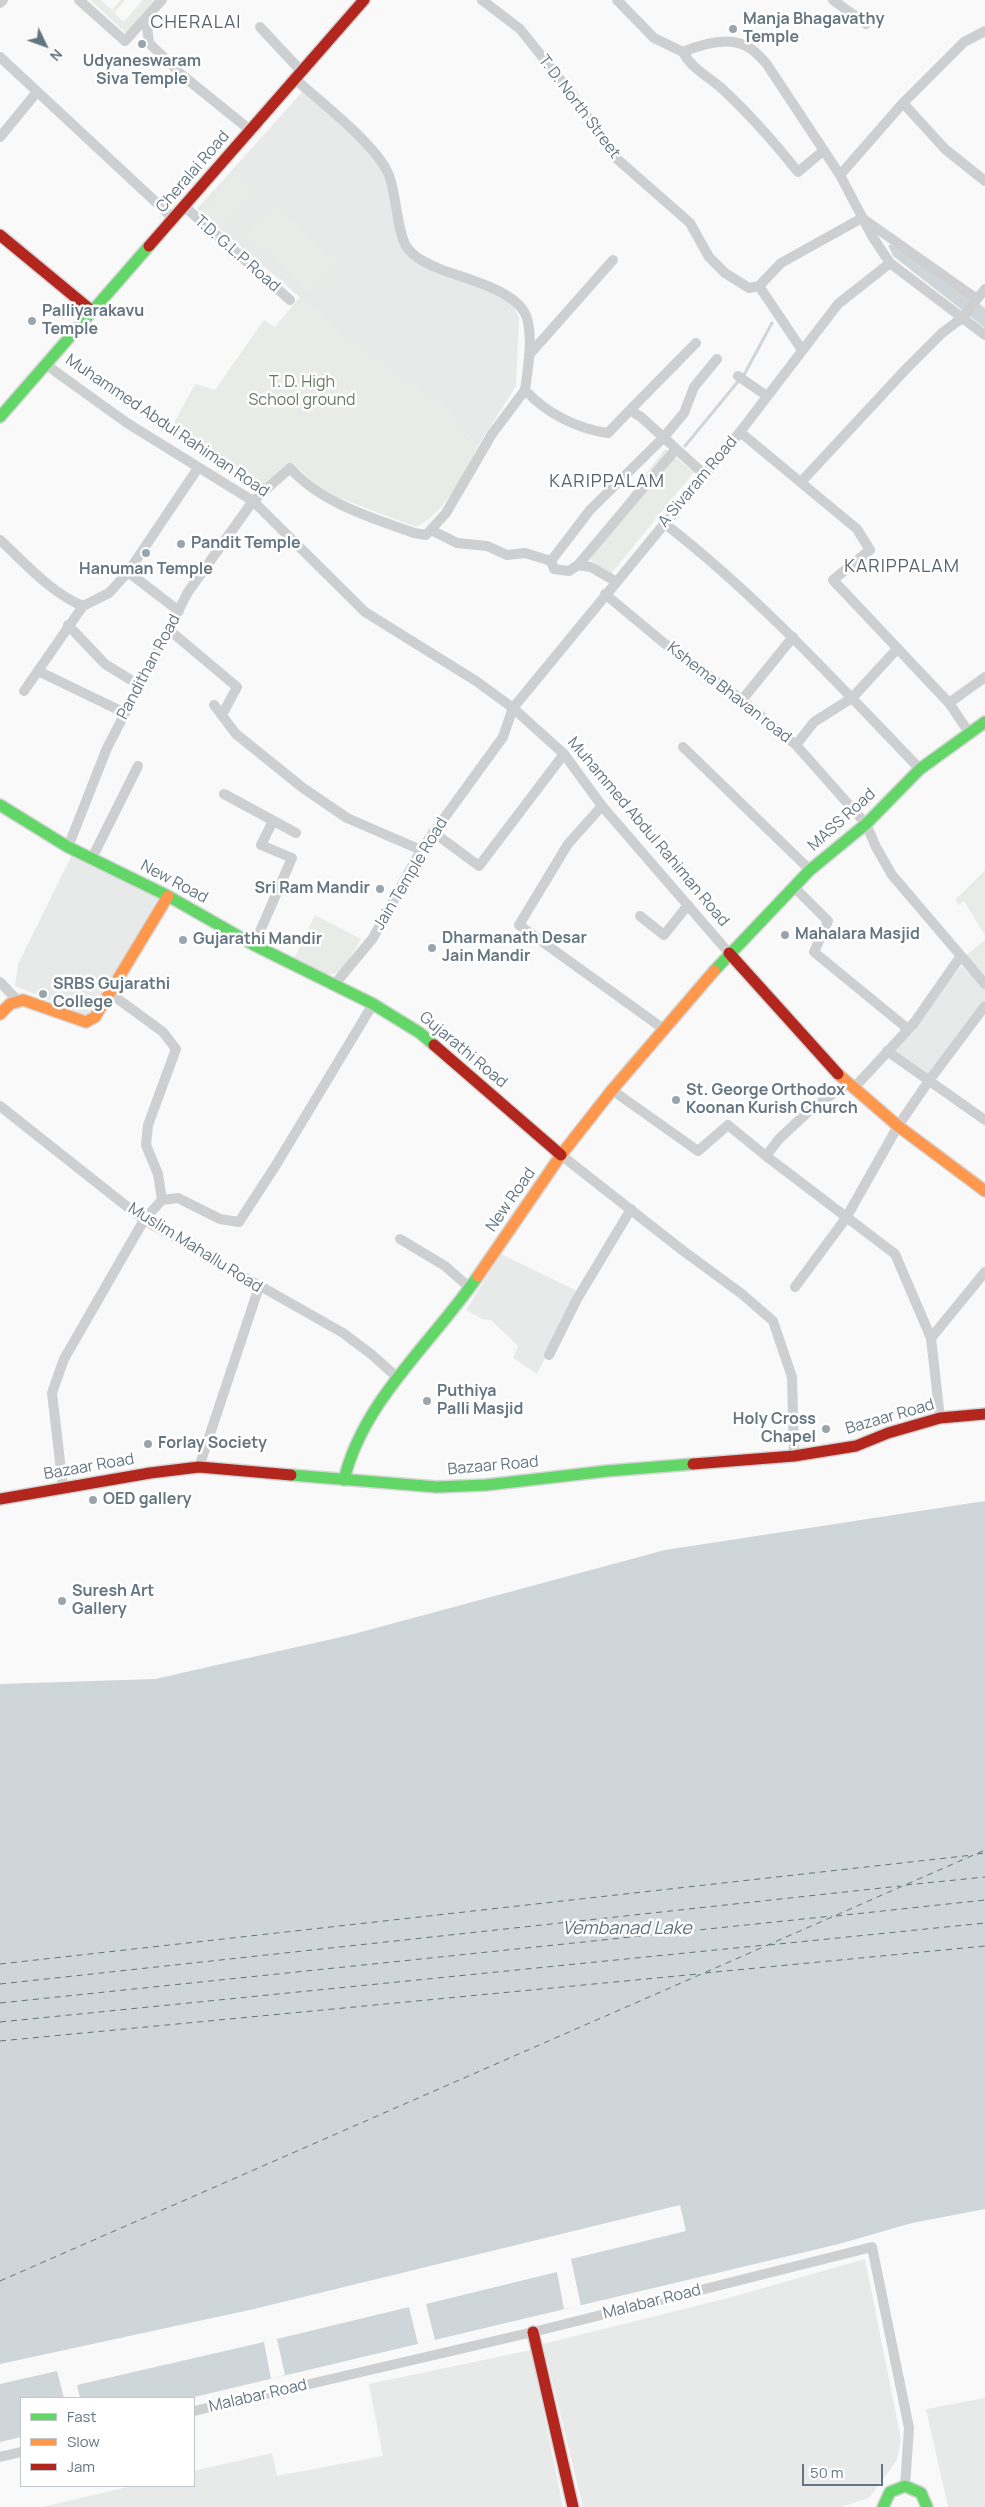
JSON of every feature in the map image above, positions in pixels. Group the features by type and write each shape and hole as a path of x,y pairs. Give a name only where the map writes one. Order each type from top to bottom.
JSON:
{"main road":[{"name":"Cheralai Road","path":"0,418 45,364 185,207 364,0"},
{"path":"0,235 92,311"},
{"name":"MASS Road","path":"729,952 810,870 866,824 920,769 985,722"},
{"name":"New Road","path":"0,804 68,847 168,896 254,945 334,985"},
{"path":"0,1014 2,1010 18,1000 23,1000 86,1022 95,1017 111,994 168,896"},
{"name":"New Road","path":"344,1480 350,1455 362,1430 398,1378 470,1288 561,1155 612,1090 665,1030 729,952"},
{"name":"Muhammed Abdul Rahiman Road","path":"729,952 850,1087 898,1126 983,1187"},
{"name":"Gujarathi Road","path":"334,985 373,1004 420,1033 561,1155"},
{"name":"Bazaar Road","path":"0,1499 199,1467 437,1487 456,1486 794,1456 856,1446 888,1432 940,1418 985,1414"},
{"path":"533,2332 573,2507"},
{"path":"883,2507 890,2492 905,2486 921,2493 927,2507"}],"street":[{"path":"0,3 3,0"},
{"path":"79,0 125,41 162,0"},
{"name":"T. D. North Street","path":"482,0 520,30 572,94 608,149 690,223 709,257 725,273 749,288 759,286"},
{"path":"617,0 654,38 683,52 688,62 719,86 768,135 798,172 824,151"},
{"path":"833,0 866,24"},
{"path":"146,18 149,43 182,74 250,130"},
{"path":"260,28 298,75 379,158 392,186 406,245 414,254 432,266 502,293 516,303 526,318 529,355 525,390 492,434 446,513 431,530 457,543 487,546 507,556 525,553 551,560"},
{"path":"840,175 903,103 964,42 985,31"},
{"path":"683,52 702,43 741,43 752,49 766,63 840,175 862,218 890,263 964,316 985,335"},
{"path":"0,57 174,219"},
{"path":"0,137 37,92"},
{"path":"903,103 945,149 985,181"},
{"name":"T.D. G.L.P Road","path":"185,207 290,300"},
{"path":"802,350 759,286 781,263 862,218"},
{"path":"862,218 977,299"},
{"path":"529,355 613,260"},
{"name":"A Sivaram Road","path":"513,708 740,432 838,304 890,263"},
{"path":"801,482 906,368 942,333 964,316 985,289"},
{"path":"525,390 539,405 589,431 608,433 696,344"},
{"path":"551,560 590,510 664,437 684,413 694,387 717,359"},
{"name":"Muhammed Abdul Rahiman Road","path":"45,364 127,423 253,500 365,612 476,681 513,708 564,754 602,806 729,952"},
{"path":"741,378 767,396"},
{"path":"630,410 641,416 705,475"},
{"path":"740,432 857,529 870,550 834,580 949,703 970,734"},
{"path":"551,560 554,570 569,571 578,565 676,449"},
{"path":"24,691 83,606 109,593 128,572 198,468"},
{"name":"Pandithan Road","path":"68,847 107,748 168,629 188,592 253,500 290,468 311,488 350,508 414,534 426,535 431,530"},
{"path":"664,523 706,556 793,637 920,769"},
{"path":"0,540 49,584 72,602 83,606"},
{"path":"578,565 591,567 616,581"},
{"path":"128,572 179,611"},
{"name":"Kshema Bhavan road","path":"605,594 664,643 742,700 796,745 866,824 876,847 892,875 985,984"},
{"path":"68,625 105,664 139,686"},
{"path":"168,629 237,687 222,715"},
{"path":"742,700 793,637"},
{"path":"796,745 814,722 852,698 897,649"},
{"path":"38,670 125,713"},
{"path":"949,703 985,677"},
{"path":"214,705 236,734 303,788 347,818 421,850"},
{"name":"Jain Temple Road","path":"334,985 373,938 421,850 503,738 513,708"},
{"path":"683,748 810,870"},
{"path":"433,832 479,866 564,754"},
{"path":"92,858 138,766"},
{"path":"224,794 296,833"},
{"path":"602,806 568,844 520,925 665,1030"},
{"path":"254,945 292,858 262,845 273,821"},
{"path":"794,887 828,921 814,952 908,1029"},
{"path":"640,916 664,935 688,905"},
{"path":"766,1156 779,1139 810,1110 850,1087 887,1051 908,1029 960,957"},
{"path":"0,982 18,1000"},
{"path":"111,994 163,1032 176,1049 148,1125 146,1145 158,1174 162,1200"},
{"path":"63,1488 52,1392 64,1358 144,1220 162,1200 178,1198 220,1219 239,1222 276,1165 373,1004"},
{"path":"795,1287 846,1218 898,1126 928,1082 985,1006"},
{"path":"887,1051 928,1082 985,1120"},
{"path":"612,1090 698,1151 728,1125 895,1254 931,1338 940,1418"},
{"name":"Muslim Mahallu Road","path":"0,1106 144,1220 343,1333 372,1354 398,1378"},
{"path":"561,1155 682,1250 742,1294 773,1321 792,1377 794,1456"},
{"path":"548,1355 577,1300 631,1209"},
{"path":"400,1238 445,1266 470,1288"},
{"path":"931,1338 985,1272"},
{"path":"199,1467 259,1287"},
{"name":"Malabar Road","path":"195,2411 533,2332 872,2247 909,2428 905,2486"},
{"path":"0,2457 20,2452"}],"shaded area":[{"path":"304,90 379,160 409,251 499,295 513,306 519,317 516,386 478,446 459,426 448,410 359,348 197,209"},
{"path":"73,853 159,897 88,1016 15,986 18,964"},
{"path":"961,966 985,988 985,1000 928,1078 891,1053"},
{"path":"501,1254 579,1292 537,1374 513,1358 518,1346 491,1320 482,1319 466,1310"},
{"path":"865,2259 901,2439 897,2460 869,2498 841,2507 583,2507 543,2344 732,2297"},
{"path":"531,2350 563,2507 42,2507 128,2487 195,2487 195,2471 272,2453 277,2476 383,2456 369,2384"},
{"path":"985,2398 985,2507 948,2507 926,2409"}],"green space":[{"path":"90,0 101,0 112,10 121,0 125,0 114,13 124,22 143,0 156,0 126,33"},
{"path":"236,174 254,191 221,229 202,212"},
{"path":"274,204 328,255 330,253 338,261 310,293 269,253 267,254 246,236"},
{"name":"T. D. High School ground","path":"300,297 360,348 448,410 459,426 478,446 467,469 445,503 436,513 416,527 337,497 317,485 292,463 284,466 261,488 174,439 172,427 195,384 215,390 264,320 275,327"},
{"path":"665,449 694,472 610,575 584,554"},
{"path":"985,870 985,935 964,901 959,905 955,900"},
{"path":"315,915 361,939 346,964 334,974 328,974 293,961"},
{"path":"985,940 985,978 964,957"}],"water":[{"path":"898,244 985,308 985,328 893,256 888,245"},
{"name":"Vembanad Lake","path":"985,1501 985,2209 912,2223 839,2244 194,2397 20,2397 20,2437 0,2442 0,1684 155,1679 350,1635 665,1550"}],"pier":[{"path":"680,2205 686,2231 571,2259 581,2306 564,2309 557,2272 426,2304 435,2340 418,2344 409,2307 277,2339 285,2375 271,2379 264,2342 77,2385 80,2397 64,2397 57,2371 0,2384 0,2364 254,2309"}],"waterway":[{"path":"685,446 745,373 772,323"}],"ferry route":[{"path":"0,2281 985,1850"},
{"path":"977,1854 985,1853"},
{"path":"0,1964 973,1855"},
{"path":"906,1885 985,1877"},
{"path":"0,1984 900,1886"},
{"path":"836,1916 985,1900"},
{"path":"0,2003 832,1916"},
{"path":"769,1945 985,1923"},
{"path":"0,2022 765,1945"},
{"path":"705,1973 985,1946"},
{"path":"0,2041 698,1974"}],"traffic: fast":[{"path":"0,417 149,246"},
{"path":"714,971 810,870 866,824 920,769 985,722"},
{"path":"0,805 68,847 168,896 254,945 373,1004 420,1033 434,1045"},
{"path":"344,1480 353,1451 383,1398 478,1276"},
{"path":"291,1475 437,1487 486,1485 607,1471 693,1464"},
{"path":"883,2507 890,2492 905,2486 921,2493 927,2507"}],"traffic: slow":[{"path":"0,1014 10,1004 23,1000 86,1022 95,1017 168,896"},
{"path":"478,1276 561,1155 612,1090 714,971"},
{"path":"838,1074 898,1126 985,1191"}],"traffic: jam":[{"path":"149,246 364,0"},
{"path":"0,235 92,311"},
{"path":"729,953 838,1074"},
{"path":"434,1045 561,1155"},
{"path":"693,1464 794,1456 856,1446 888,1433 940,1418 985,1414"},
{"path":"0,1499 150,1473 199,1467 291,1475"},
{"path":"533,2332 573,2507"}],"place":[{"name":"Manja Bhagavathy Temple","path":"733,29"},
{"name":"Udyaneswaram Siva Temple","path":"142,44"},
{"name":"Palliyarakavu Temple","path":"32,321"},
{"name":"Pandit Temple","path":"181,544"},
{"name":"Hanuman Temple","path":"146,553"},
{"name":"Sri Ram Mandir","path":"380,889"},
{"name":"Mahalara Masjid","path":"785,935"},
{"name":"Gujarathi Mandir","path":"183,940"},
{"name":"Dharmanath Desar Jain Mandir","path":"432,948"},
{"name":"SRBS Gujarathi College","path":"43,994"},
{"name":"St. George Orthodox Koonan Kurish Church","path":"676,1100"},
{"name":"Puthiya Palli Masjid","path":"427,1401"},
{"name":"Holy Cross Chapel","path":"826,1429"},
{"name":"Forlay Society","path":"148,1444"},
{"name":"OED gallery","path":"93,1500"},
{"name":"Suresh Art Gallery","path":"62,1601"}],"district":[{"name":"CHERALAI","path":"196,23"},
{"name":"KARIPPALAM","path":"607,482"},
{"name":"KARIPPALAM","path":"902,567"}]}
